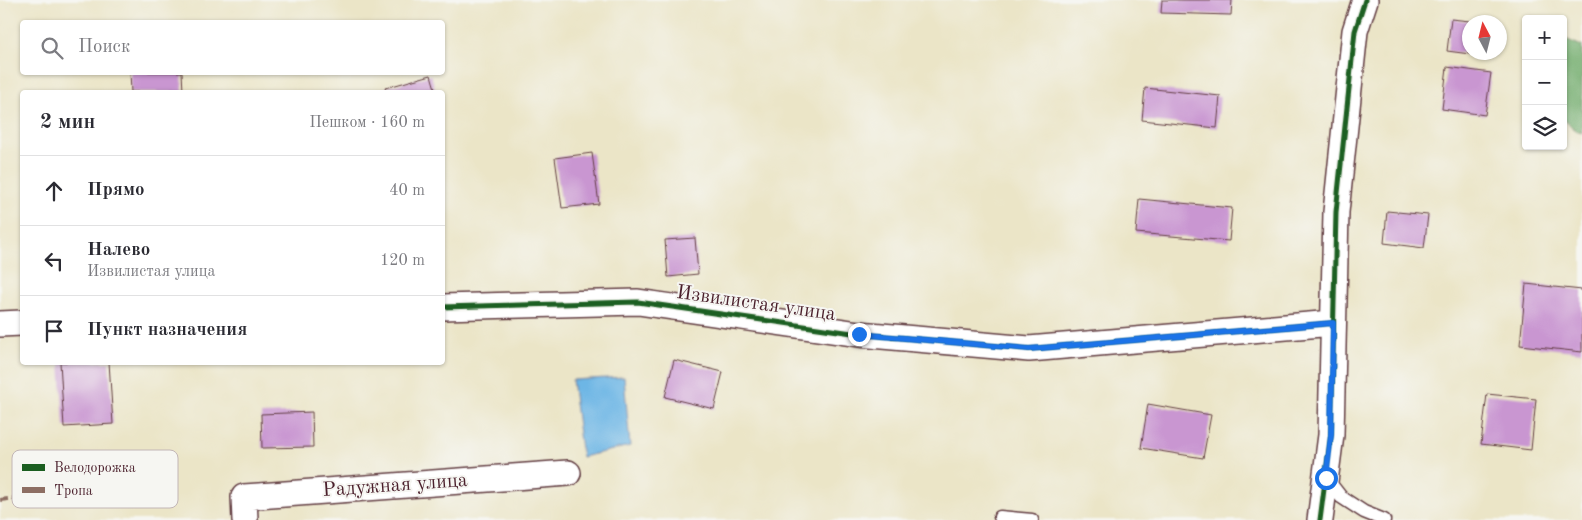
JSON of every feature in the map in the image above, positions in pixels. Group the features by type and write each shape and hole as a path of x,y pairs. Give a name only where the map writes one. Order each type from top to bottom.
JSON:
{"street":[{"path":"1320,520 1331,435 1336,212 1355,31 1365,0"},
{"name":"Извилистая улица","path":"445,307 638,302 859,334 1029,349 1333,323"},
{"path":"0,324 20,322"},
{"name":"Радужная улица","path":"245,520 244,498 568,473"}],"lane":[{"path":"1326,478 1341,497 1364,512 1384,520"},
{"path":"1000,517 1032,520"}],"green space":[{"path":"1567,40 1582,46 1582,133 1567,122"}],"water":[{"path":"624,377 630,446 582,457 572,380"}],"building":[{"path":"1162,0 1232,0 1231,15 1161,13"},
{"path":"1451,19 1462,20 1462,53 1447,51"},
{"path":"1447,67 1491,73 1485,115 1442,109"},
{"path":"130,75 182,75 183,90 131,90"},
{"path":"431,75 435,90 386,90 385,88"},
{"path":"1145,88 1220,96 1217,128 1142,120"},
{"path":"592,153 599,204 562,208 555,158"},
{"path":"1139,199 1232,208 1229,241 1136,233"},
{"path":"1387,211 1428,215 1424,248 1384,243"},
{"path":"695,238 698,274 668,277 665,240"},
{"path":"1526,284 1582,290 1582,352 1520,345"},
{"path":"674,360 723,372 714,409 665,397"},
{"path":"60,365 109,365 113,424 64,427"},
{"path":"1487,394 1536,399 1531,450 1481,444"},
{"path":"1148,404 1211,415 1203,458 1141,448"},
{"path":"312,412 313,447 262,448 261,414"}],"marked path":[{"path":"0,500 12,499"}],"cycle path":[{"path":"1320,520 1331,435 1336,212 1355,31 1365,0"},
{"path":"445,307 638,302 859,334 1029,349 1333,323"}],"route":[{"path":"859,334 1029,349 1333,323 1331,435 1326,478"}]}
